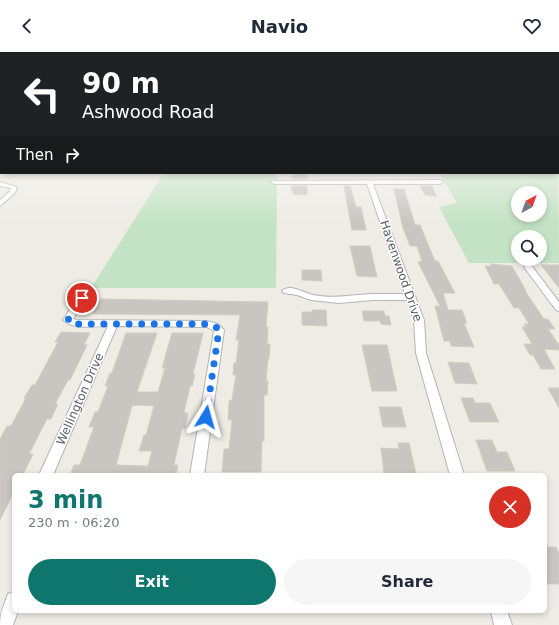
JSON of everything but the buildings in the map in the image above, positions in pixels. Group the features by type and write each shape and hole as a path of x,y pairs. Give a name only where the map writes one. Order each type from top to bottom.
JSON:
{"street":[{"path":"274,182 440,182"},
{"name":"Havenwood Drive","path":"370,183 419,320 421,353 456,473"},
{"path":"0,184 14,187 13,192 0,204"},
{"path":"528,267 559,308"},
{"path":"286,291 299,292 311,297 339,300 372,297 411,297"},
{"path":"82,298 68,320 75,324 207,324 215,326 219,330 197,473"},
{"name":"Wellington Drive","path":"47,473 114,323"},
{"path":"4,625 12,605"},
{"path":"499,613 503,625"}],"green space":[{"path":"163,174 277,174 276,288 91,288"},
{"path":"440,174 558,174 559,263 547,263 547,230 511,230 511,263 469,263 439,207 457,203"}],"route":[{"path":"82,298 68,320 75,324 207,324 215,326 219,330 206,417"}]}
